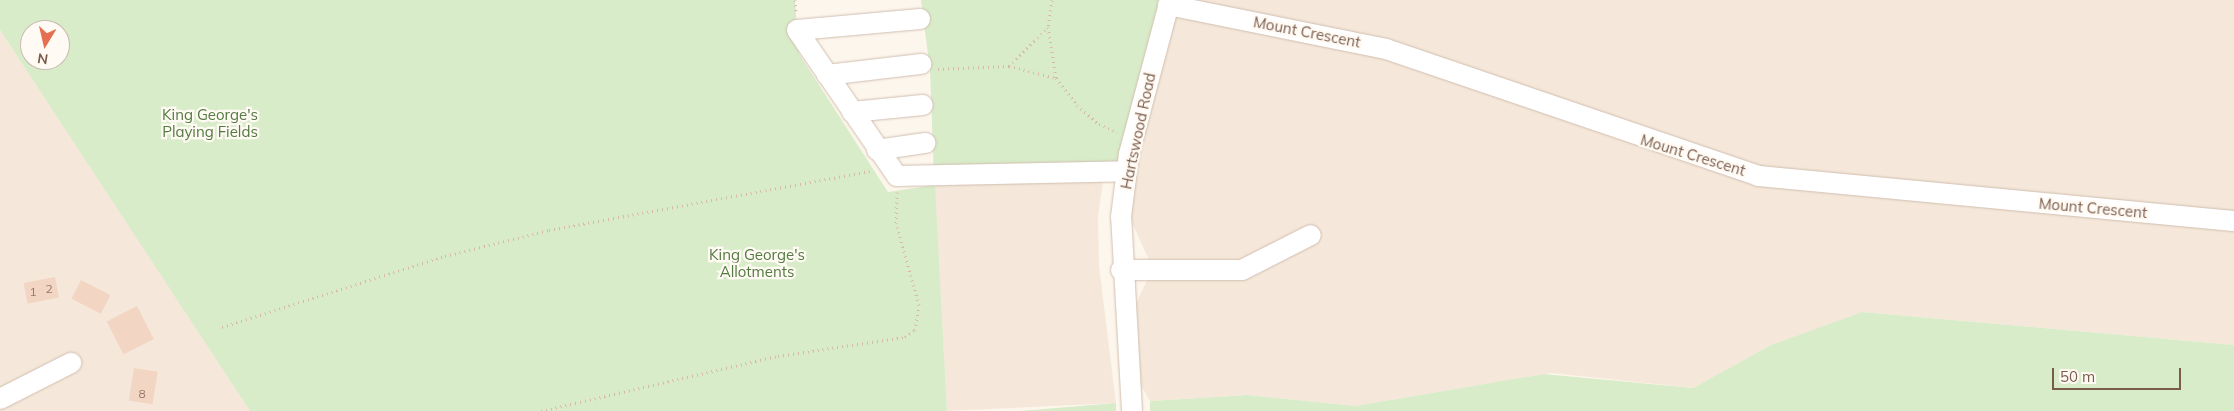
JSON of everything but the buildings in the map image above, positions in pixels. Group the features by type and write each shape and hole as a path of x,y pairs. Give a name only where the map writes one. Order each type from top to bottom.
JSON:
{"street":[{"name":"Hartswood Road","path":"1132,411 1121,270 1121,217 1127,170 1134,138 1169,3"},
{"name":"Mount Crescent","path":"1169,3 1386,49 1758,176 2234,221"},
{"path":"920,19 797,30 891,171 902,177 918,178 1127,170"},
{"path":"827,76 926,67"},
{"path":"852,112 923,105"},
{"path":"877,150 925,143"},
{"path":"1121,270 1242,270 1311,235"},
{"path":"0,399 71,363"}],"path":[{"path":"1052,0 1048,27 1056,78"},
{"path":"1009,66 1048,27"},
{"path":"926,67 1009,66 1056,78 1099,124 1134,138"},
{"path":"222,327 445,256 549,230 880,169 891,171"},
{"path":"541,411 770,358 905,337 915,330 920,305 893,209 898,191 918,178"}],"shaded area":[{"path":"1174,0 2234,0 2234,345 1863,312 1771,345 1693,388 1551,373 1355,406 1248,395 1150,401 1139,382 1133,310 1148,278 1148,258 1130,218 1137,164"},
{"path":"0,30 20,60 20,70 26,70 250,411 0,411"},
{"path":"1105,166 1098,217 1099,266 1116,403 947,411 934,177"}],"green space":[{"path":"0,0 795,0 799,54 888,192 935,185 947,411 250,411 26,70 70,70 70,20 20,20 20,60 0,30"},
{"path":"921,0 1170,0 1127,171 934,177 930,70"},
{"path":"1862,312 2234,345 2234,411 1150,411 1150,401 1248,395 1355,406 1544,374 1693,388 1771,345"},
{"path":"1116,403 1116,411 1020,411"}],"park label":[{"name":"King George's Playing Fields","path":"210,122"},
{"name":"King George's Allotments","path":"757,262"}]}
